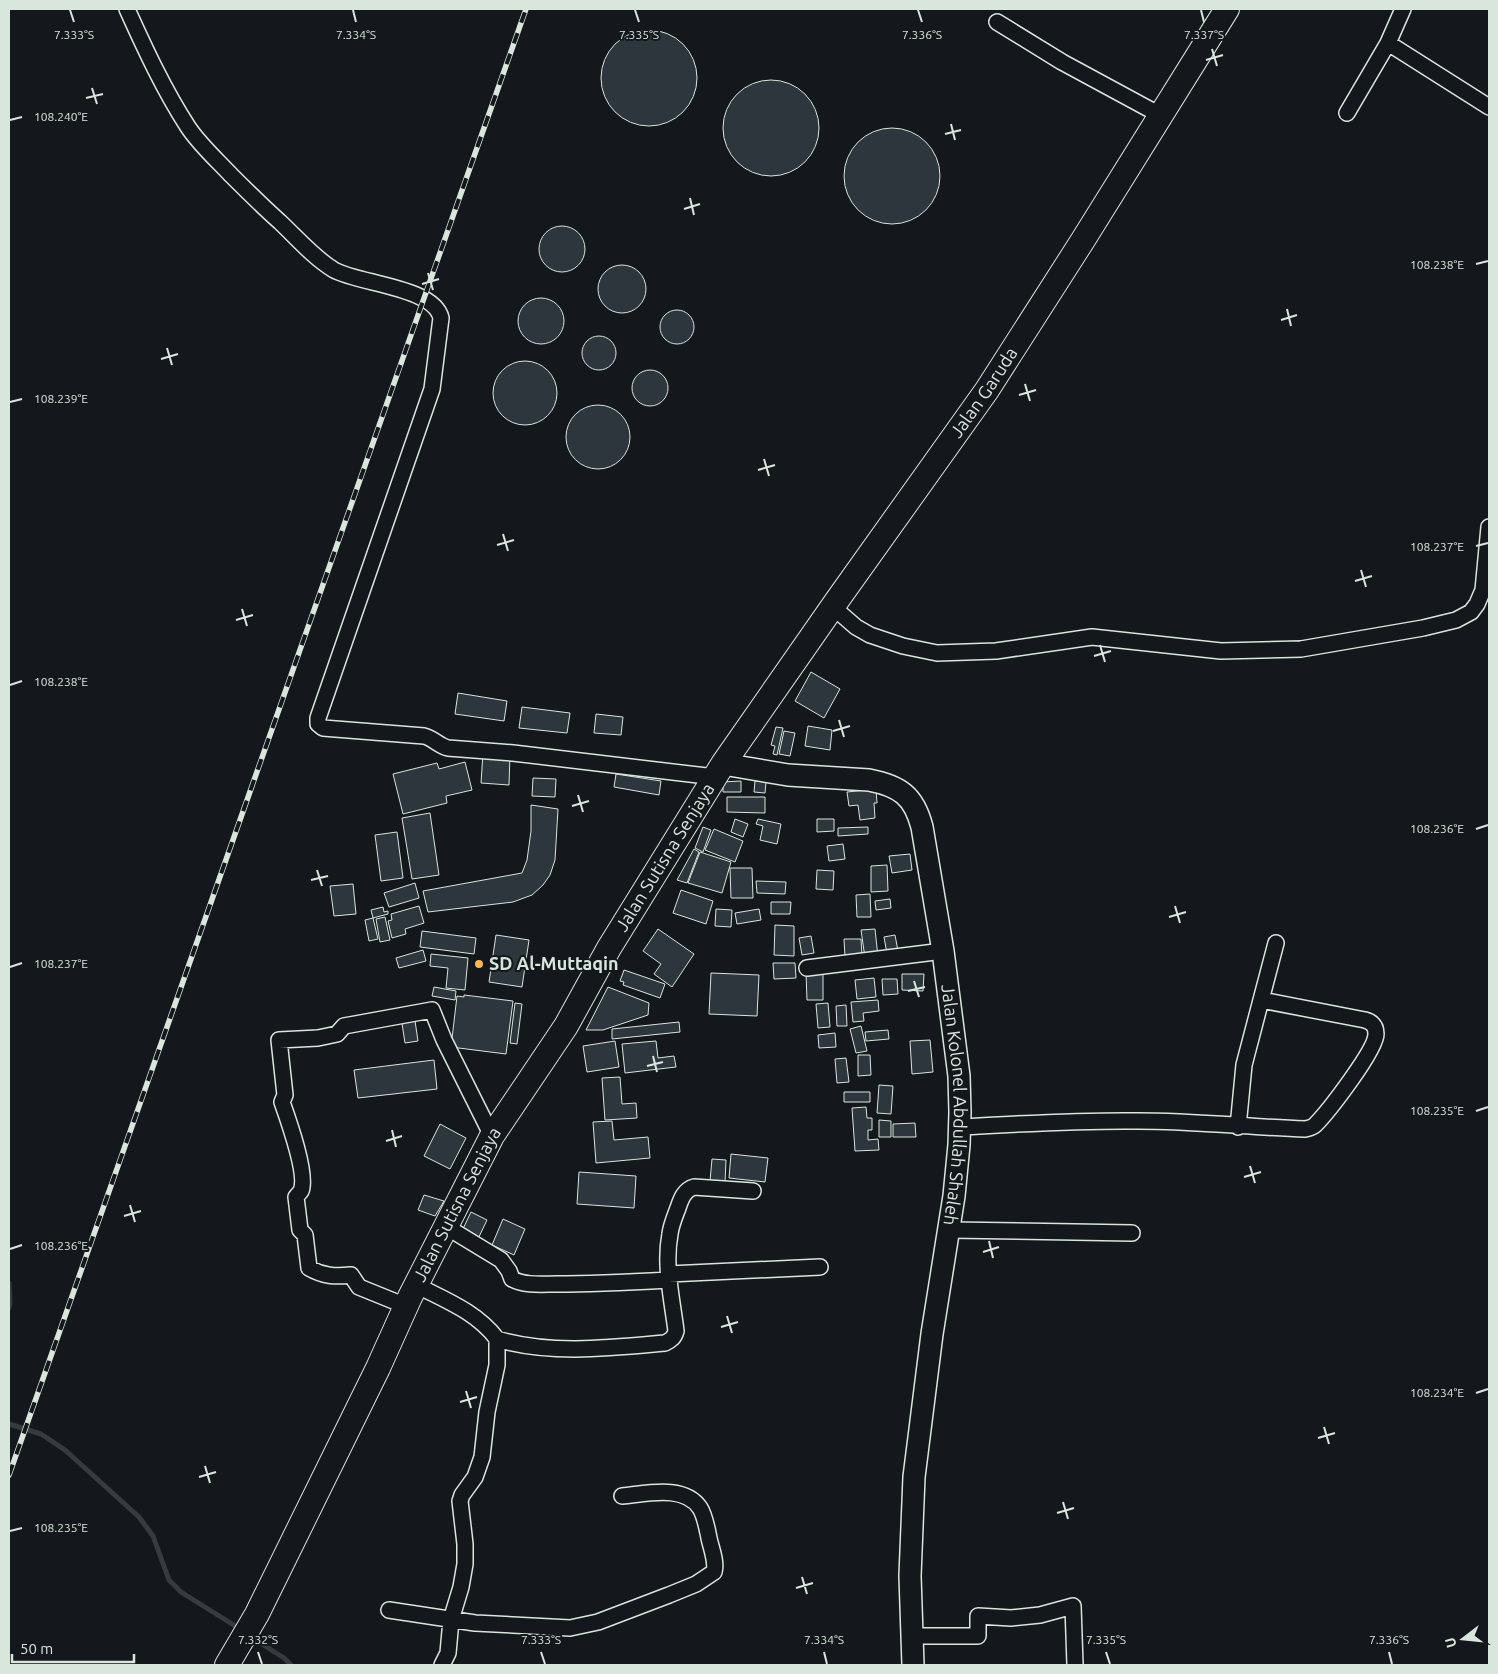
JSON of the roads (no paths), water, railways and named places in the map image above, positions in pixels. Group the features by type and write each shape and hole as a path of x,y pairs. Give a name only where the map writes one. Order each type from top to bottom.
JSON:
{"main road":[{"name":"Jalan Garuda","path":"718,770 987,390 1227,9"},
{"name":"Jalan Kolonel Abdullah Shaleh","path":"718,770 870,780 892,786 902,792 916,808 922,827 943,951 959,1076 960,1127 950,1230 932,1334 914,1477 910,1576 913,1665"},
{"name":"Jalan Sutisna Senjaya","path":"230,1660 257,1614 378,1368 411,1295 492,1136 566,1026 608,948 718,770"}],"street":[{"path":"127,9 169,94 188,127 209,154 272,215 333,269 346,276 403,289 433,304 440,313 441,318 432,389 318,718 318,724 323,728 424,736 448,748 718,770"},
{"path":"1347,113 1388,43 1403,9"},
{"path":"997,22 1062,62 1160,116"},
{"path":"1388,43 1489,107"},
{"path":"833,607 856,627 870,635 902,646 937,653 996,651 1092,637 1221,651 1301,649 1423,628 1456,620 1471,612 1483,590 1489,527"},
{"path":"1238,1127 1244,1065 1276,943"},
{"path":"807,968 943,951"},
{"path":"960,1127 1110,1120 1169,1121 1238,1127 1304,1129 1313,1127 1362,1062 1376,1037 1376,1029 1369,1021 1261,1000"},
{"path":"492,1136 444,1040 432,1010 344,1026 337,1034 318,1038 279,1040 285,1095 282,1102 291,1126 302,1174 301,1191 296,1197 300,1230 305,1235 310,1268 322,1275 339,1277 351,1275 359,1287 411,1295 470,1313 481,1320 497,1339 550,1348 612,1347 665,1343 672,1339 676,1331 669,1277 670,1233 686,1192 694,1187 753,1191"},
{"path":"445,1226 494,1255 505,1264 512,1279 529,1283 583,1284 820,1268"},
{"path":"950,1230 1132,1233"},
{"path":"442,1665 448,1653 451,1620 461,1586 465,1557 460,1501 475,1477 482,1457 487,1412 497,1365 497,1339"},
{"path":"389,1610 451,1620 570,1628 602,1620 696,1584 714,1572 714,1560 706,1527 701,1509 696,1502 675,1493 664,1492 622,1496"},
{"path":"912,1636 978,1636 978,1616 1011,1618 1040,1615 1073,1606 1075,1665"}],"waterway":[{"path":"9,1283 9,1308"},
{"path":"9,1424 41,1434 65,1450 139,1517 153,1536 169,1580 181,1592 240,1629"},
{"path":"251,1637 284,1658 291,1665"}],"railway":[{"path":"9,1475 526,9"}],"place":[{"name":"SD Al-Muttaqin","path":"479,964"}]}
